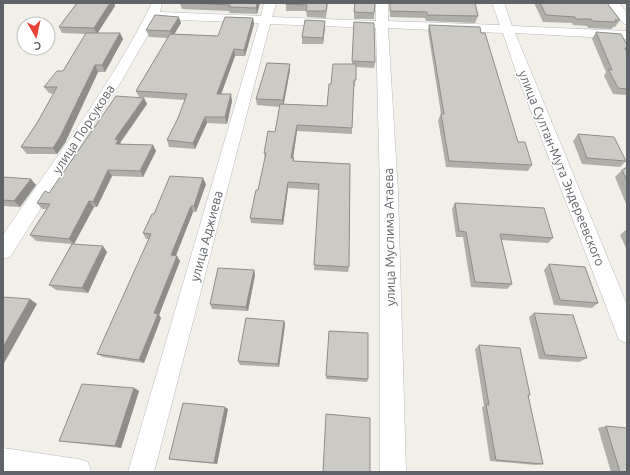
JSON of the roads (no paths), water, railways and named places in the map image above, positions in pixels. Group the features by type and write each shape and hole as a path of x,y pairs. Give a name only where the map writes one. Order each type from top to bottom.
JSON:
{"street":[{"name":"улица Муслима Атаева","path":"382,3 389,192 393,472"},
{"name":"улица Султан-Мута Эндереевского","path":"498,3 523,72 627,332"},
{"path":"613,3 627,21"},
{"path":"155,9 268,12 382,24 507,28 627,35"},
{"name":"улица Порсукова","path":"3,251 115,80 155,9"},
{"name":"улица Аджиева","path":"141,470 268,12"},
{"path":"3,461 78,472"}]}
